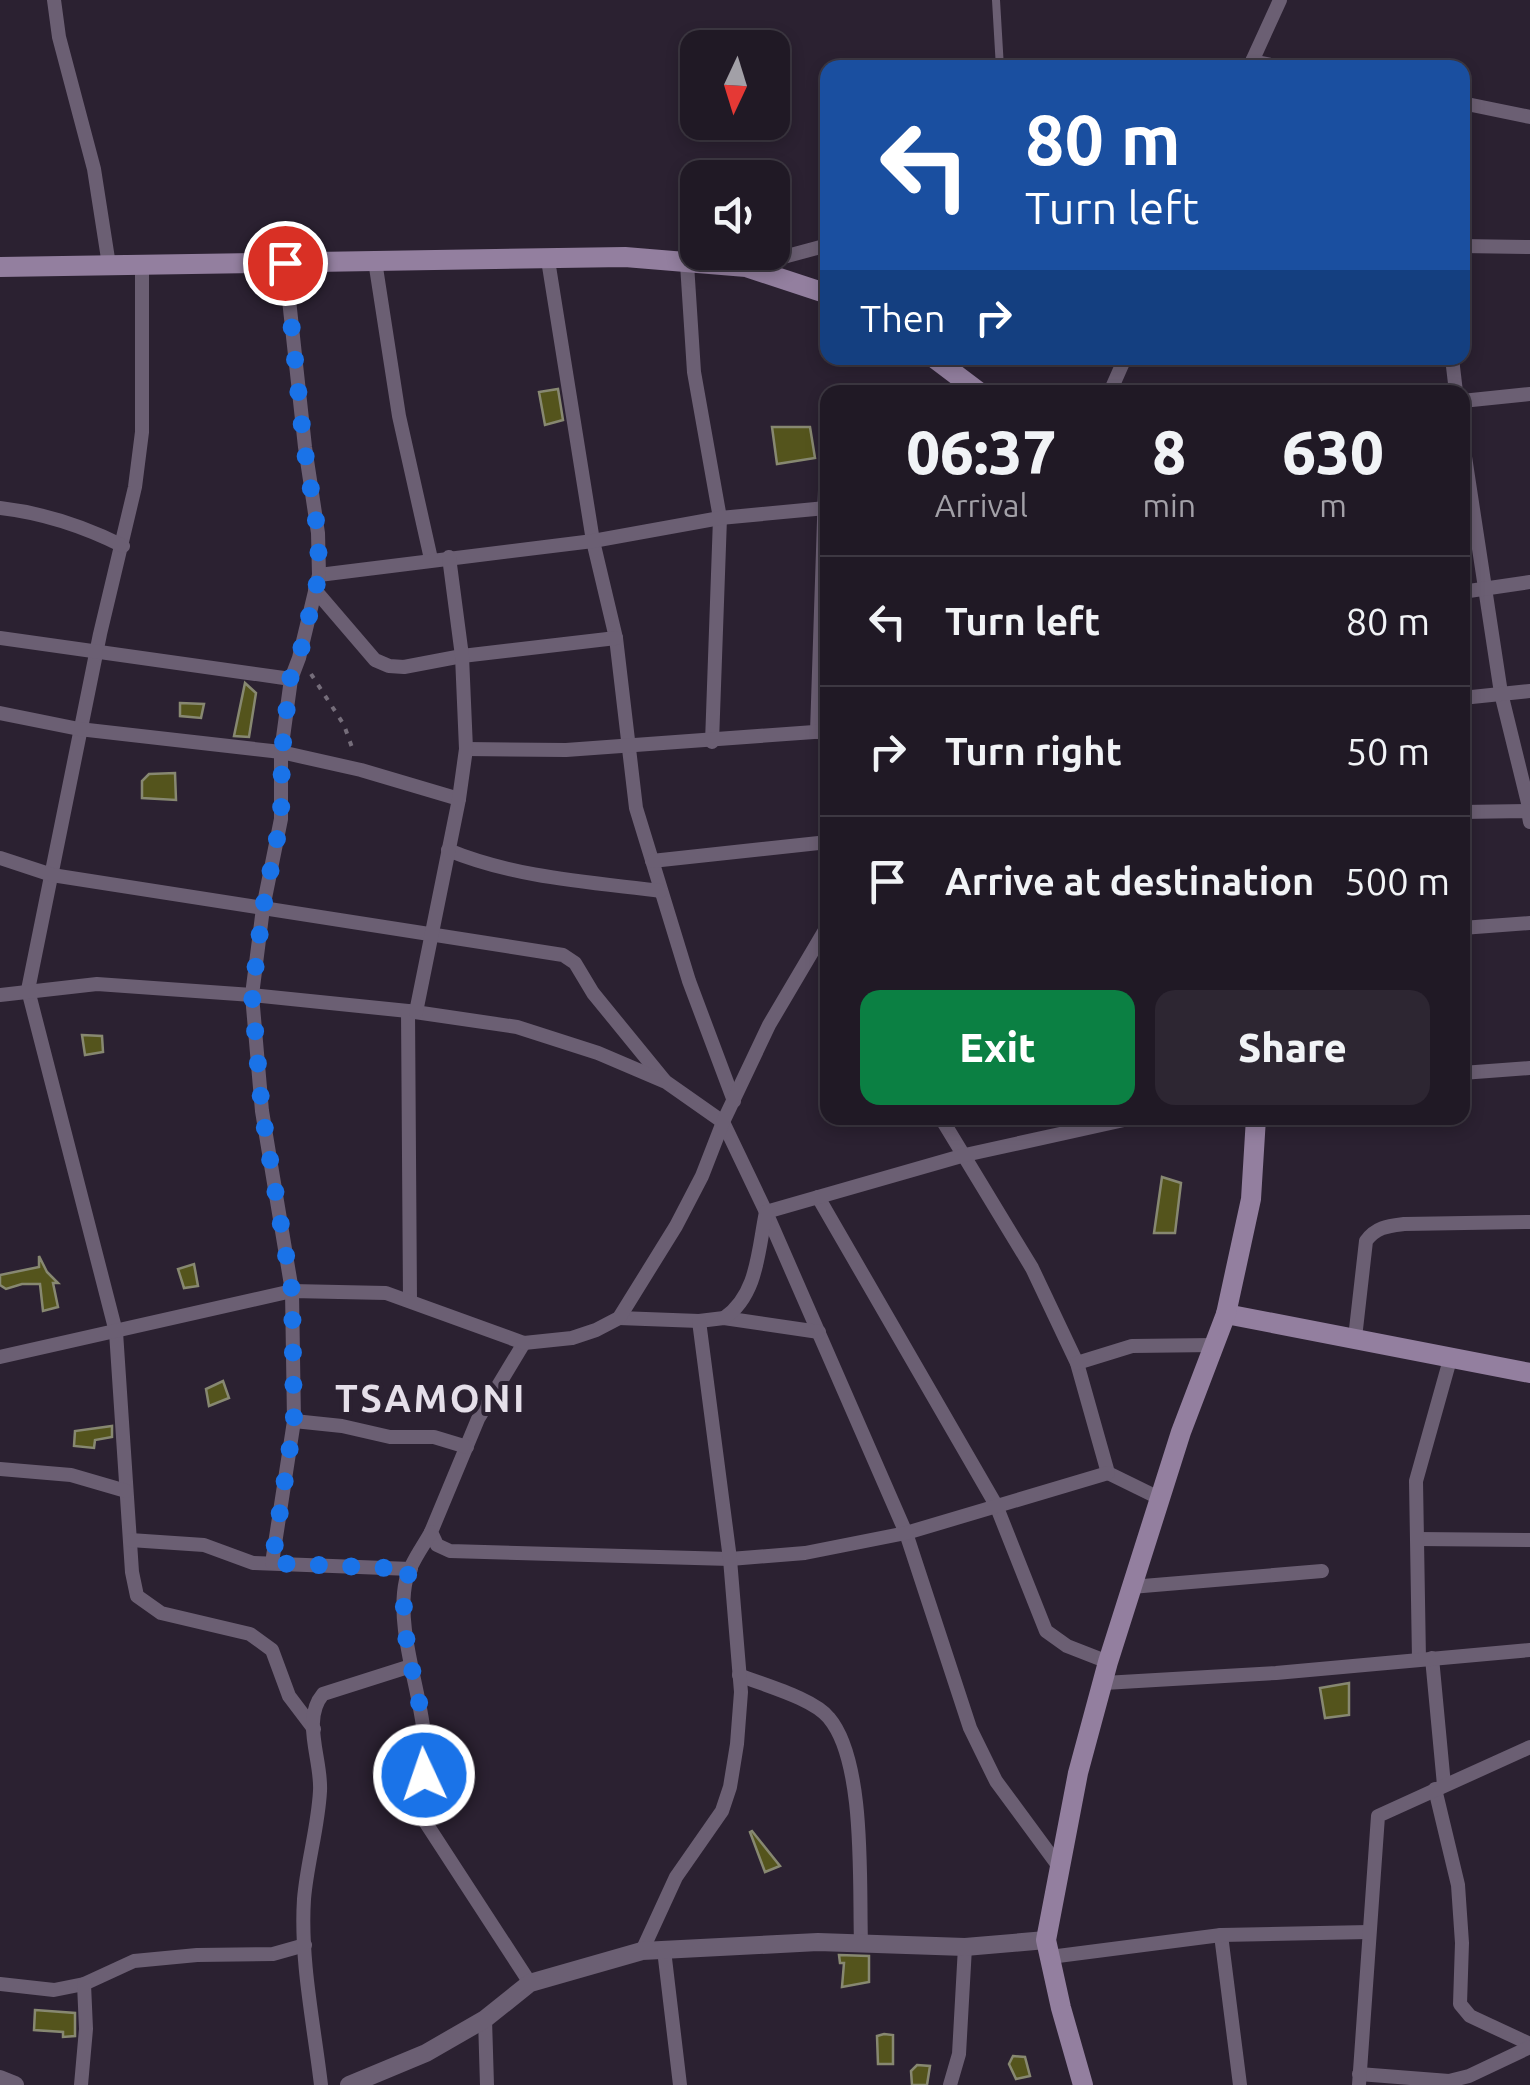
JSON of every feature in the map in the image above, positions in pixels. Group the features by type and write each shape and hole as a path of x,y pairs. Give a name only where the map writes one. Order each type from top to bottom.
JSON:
{"main road":[{"path":"0,267 625,258 680,263"},
{"path":"755,270 820,291"},
{"path":"943,365 969,385"},
{"path":"1083,2085 1048,1949 1060,1868 1078,1774 1108,1662 1160,1498 1226,1314 1252,1199 1256,1125"},
{"path":"1226,1314 1530,1373"}],"street":[{"path":"54,0 94,169 109,265"},
{"path":"1252,60 1280,0"},
{"path":"1470,105 1530,116"},
{"path":"1470,246 1530,247"},
{"path":"790,255 820,247"},
{"path":"548,260 594,540 616,638 636,808 689,982 734,1101"},
{"path":"375,262 399,416 431,560"},
{"path":"272,1563 294,1421 292,1291 262,1111 252,995 263,908 281,819 282,752 290,679 299,658 317,582 318,533 304,446 285,263"},
{"path":"142,264 142,432 123,546 96,651 28,990 116,1332 136,1596 160,1612 250,1634 272,1650 289,1696 314,1729"},
{"path":"686,270 694,372 720,518 712,742"},
{"path":"1470,400 1530,394"},
{"path":"1470,488 1500,693 1529,815 1470,812"},
{"path":"0,508 29,511 84,526 123,546"},
{"path":"317,582 449,557 594,540 720,518 820,509"},
{"path":"410,1301 412,1012 459,799 466,749 462,656 449,557"},
{"path":"317,582 376,660 389,666 404,668 462,656 616,638"},
{"path":"1470,591 1530,582"},
{"path":"0,638 290,679"},
{"path":"1470,697 1530,691"},
{"path":"0,713 80,729 282,752 459,799"},
{"path":"466,749 628,746 820,732"},
{"path":"652,861 820,843"},
{"path":"448,850 488,866 517,872 662,891"},
{"path":"0,858 52,876 570,958 593,993 666,1082"},
{"path":"1470,927 1530,923"},
{"path":"619,1318 702,1176 769,1025 820,952"},
{"path":"0,995 97,984 252,995 517,1027 598,1052 666,1082 723,1122 906,1533 970,1728 996,1780 1060,1868"},
{"path":"1470,1072 1530,1068"},
{"path":"946,1125 1032,1268 1077,1364 1108,1473"},
{"path":"766,1212 966,1155 1101,1125"},
{"path":"818,1197 996,1505 1046,1631 1067,1646 1108,1662"},
{"path":"724,1318 738,1308 750,1291 766,1212"},
{"path":"1355,1338 1366,1241 1372,1233 1404,1224 1530,1222"},
{"path":"0,1357 292,1291 386,1293 524,1343 572,1338 619,1318 724,1318 818,1332"},
{"path":"642,1951 676,1878 722,1812 737,1744 740,1675 730,1559 700,1320"},
{"path":"524,1343 478,1420 431,1532 410,1569 404,1600 425,1741 420,1804 424,1820 530,1983"},
{"path":"1077,1364 1132,1346 1214,1344"},
{"path":"1451,1356 1418,1468 1418,1539 1440,1787 1458,1885 1462,1943 1460,2004 1470,2016 1530,2045"},
{"path":"294,1421 390,1437 434,1437 467,1446"},
{"path":"0,1469 71,1475 126,1490"},
{"path":"431,1532 437,1545 450,1551 730,1559 805,1553 906,1533 1108,1473 1160,1498"},
{"path":"1418,1539 1530,1540"},
{"path":"130,1540 204,1544 253,1564 410,1569"},
{"path":"1131,1587 1322,1571"},
{"path":"1104,1683 1276,1673 1530,1650"},
{"path":"322,2085 305,1945 304,1899 320,1786 312,1713 323,1694 411,1666"},
{"path":"740,1675 817,1707 830,1718 845,1748 853,1778 860,1943"},
{"path":"1530,1747 1378,1816 1359,2080 1449,2082 1530,2045"},
{"path":"349,2085 426,2053 485,2019 530,1983 642,1951 818,1942 1048,1949 1221,1935 1369,1932"},
{"path":"1221,1935 1240,2085"},
{"path":"0,1984 54,1990 84,1984 134,1961 272,1954 305,1945"},
{"path":"950,2085 960,2054 965,1947"},
{"path":"664,1950 680,2085"},
{"path":"81,2085 86,2029 84,1984"},
{"path":"485,2019 487,2085"},
{"path":"0,2079 15,2085"}],"lane":[{"path":"996,0 1000,60"}],"path":[{"path":"299,658 344,726 361,770"}],"building":[{"path":"558,389 563,420 545,425 539,392"},
{"path":"772,427 810,427 815,458 777,464"},
{"path":"245,683 256,693 249,737 234,736"},
{"path":"180,703 204,704 201,718 180,716"},
{"path":"175,773 176,800 142,798 142,781 149,774"},
{"path":"82,1035 102,1036 103,1052 85,1055"},
{"path":"1162,1177 1181,1183 1175,1233 1154,1233"},
{"path":"39,1256 58,1283 53,1283 58,1307 43,1311 40,1284 6,1289 0,1285 0,1275 39,1267"},
{"path":"194,1264 198,1286 184,1288 178,1269"},
{"path":"223,1381 229,1398 209,1406 206,1389"},
{"path":"112,1426 112,1437 95,1440 94,1448 74,1446 75,1431"},
{"path":"1349,1683 1349,1715 1325,1718 1320,1688"},
{"path":"752,1831 780,1866 765,1872"},
{"path":"839,1955 869,1956 869,1982 842,1987 844,1963 840,1963"},
{"path":"35,2010 75,2013 75,2036 34,2030"},
{"path":"893,2035 893,2064 878,2064 877,2036"},
{"path":"1013,2056 1025,2057 1030,2076 1016,2079 1009,2064"},
{"path":"917,2065 930,2066 927,2085 912,2085 911,2071"}],"district":[{"name":"TSAMONI","path":"431,1398"}],"route":[{"path":"285,263 304,446 318,533 319,575 299,658 290,679 282,752 281,819 263,908 252,995 262,1111 292,1291 294,1421 272,1563 410,1569 404,1600 425,1741 424,1775"}]}
